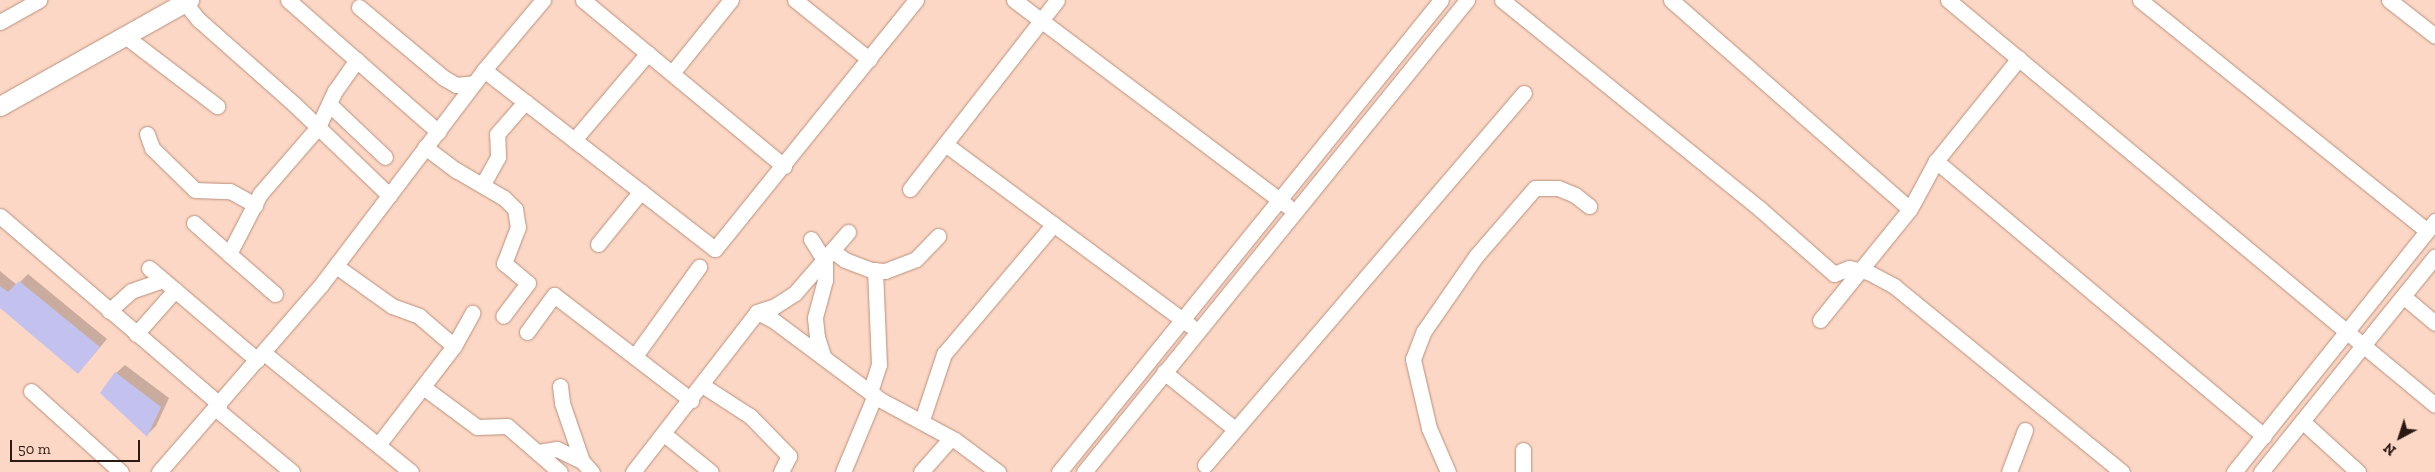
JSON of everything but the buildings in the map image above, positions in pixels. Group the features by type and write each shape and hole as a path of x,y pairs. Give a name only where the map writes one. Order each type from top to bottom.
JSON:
{"street":[{"path":"0,22 39,0"},
{"path":"288,0 438,132"},
{"path":"159,472 261,356 336,266 484,70 543,0"},
{"path":"583,0 784,166"},
{"path":"672,73 730,0"},
{"path":"795,0 869,59"},
{"path":"484,70 715,249 784,166 916,0"},
{"path":"1014,0 1295,211"},
{"path":"910,189 1056,0"},
{"path":"1059,472 1441,0"},
{"path":"1084,472 1467,0"},
{"path":"1502,0 1760,209 1834,274 1849,268 1860,270 1894,286 2122,472"},
{"path":"1671,0 1910,209"},
{"path":"1948,0 2435,405"},
{"path":"2140,0 2431,226 2234,472"},
{"path":"0,106 187,1 200,20 318,127 389,195"},
{"path":"2396,2 2435,36"},
{"path":"359,7 444,78 456,85 474,83"},
{"path":"125,36 216,106"},
{"path":"574,140 648,53"},
{"path":"1820,320 1910,209 1936,161 2019,58"},
{"path":"229,254 254,205 272,180 318,127 344,74 357,60"},
{"path":"1205,465 1524,93"},
{"path":"483,184 498,157 497,134 526,102"},
{"path":"329,104 385,157"},
{"path":"147,134 152,148 195,190 230,191 254,205"},
{"path":"945,144 1197,331"},
{"path":"426,147 456,170 483,184 515,209 518,227 504,263 528,283 503,316"},
{"path":"1936,161 2264,436"},
{"path":"1448,472 1429,428 1413,359 1424,331 1476,256 1535,188 1558,188 1575,195 1589,206"},
{"path":"598,244 640,191"},
{"path":"0,216 217,406 283,469"},
{"path":"194,223 275,294"},
{"path":"922,420 944,354 1054,224"},
{"path":"633,472 691,400 757,312 775,306 795,293 848,232"},
{"path":"811,239 829,256 875,270 885,270 916,259 938,236"},
{"path":"824,358 815,318 829,256"},
{"path":"2261,472 2435,256"},
{"path":"336,266 392,306 419,316 454,346"},
{"path":"635,356 699,267"},
{"path":"150,268 169,285 378,445 404,470"},
{"path":"843,472 872,394 879,365 875,270"},
{"path":"109,311 130,291 169,285"},
{"path":"136,334 169,285"},
{"path":"527,332 554,295 691,400"},
{"path":"2403,296 2435,323"},
{"path":"757,312 872,394 922,420 951,438 998,472"},
{"path":"378,445 454,346 472,314"},
{"path":"435,330 463,329"},
{"path":"1164,372 1235,429"},
{"path":"702,385 750,416 789,456 781,472"},
{"path":"560,386 562,403 587,467"},
{"path":"423,387 477,427 507,426 560,472"},
{"path":"31,391 121,472"},
{"path":"2302,420 2358,472"},
{"path":"2009,472 2024,430"},
{"path":"664,434 711,472"},
{"path":"921,472 951,438"},
{"path":"538,452 557,448 587,467"},
{"path":"1523,450 1523,472"}]}
